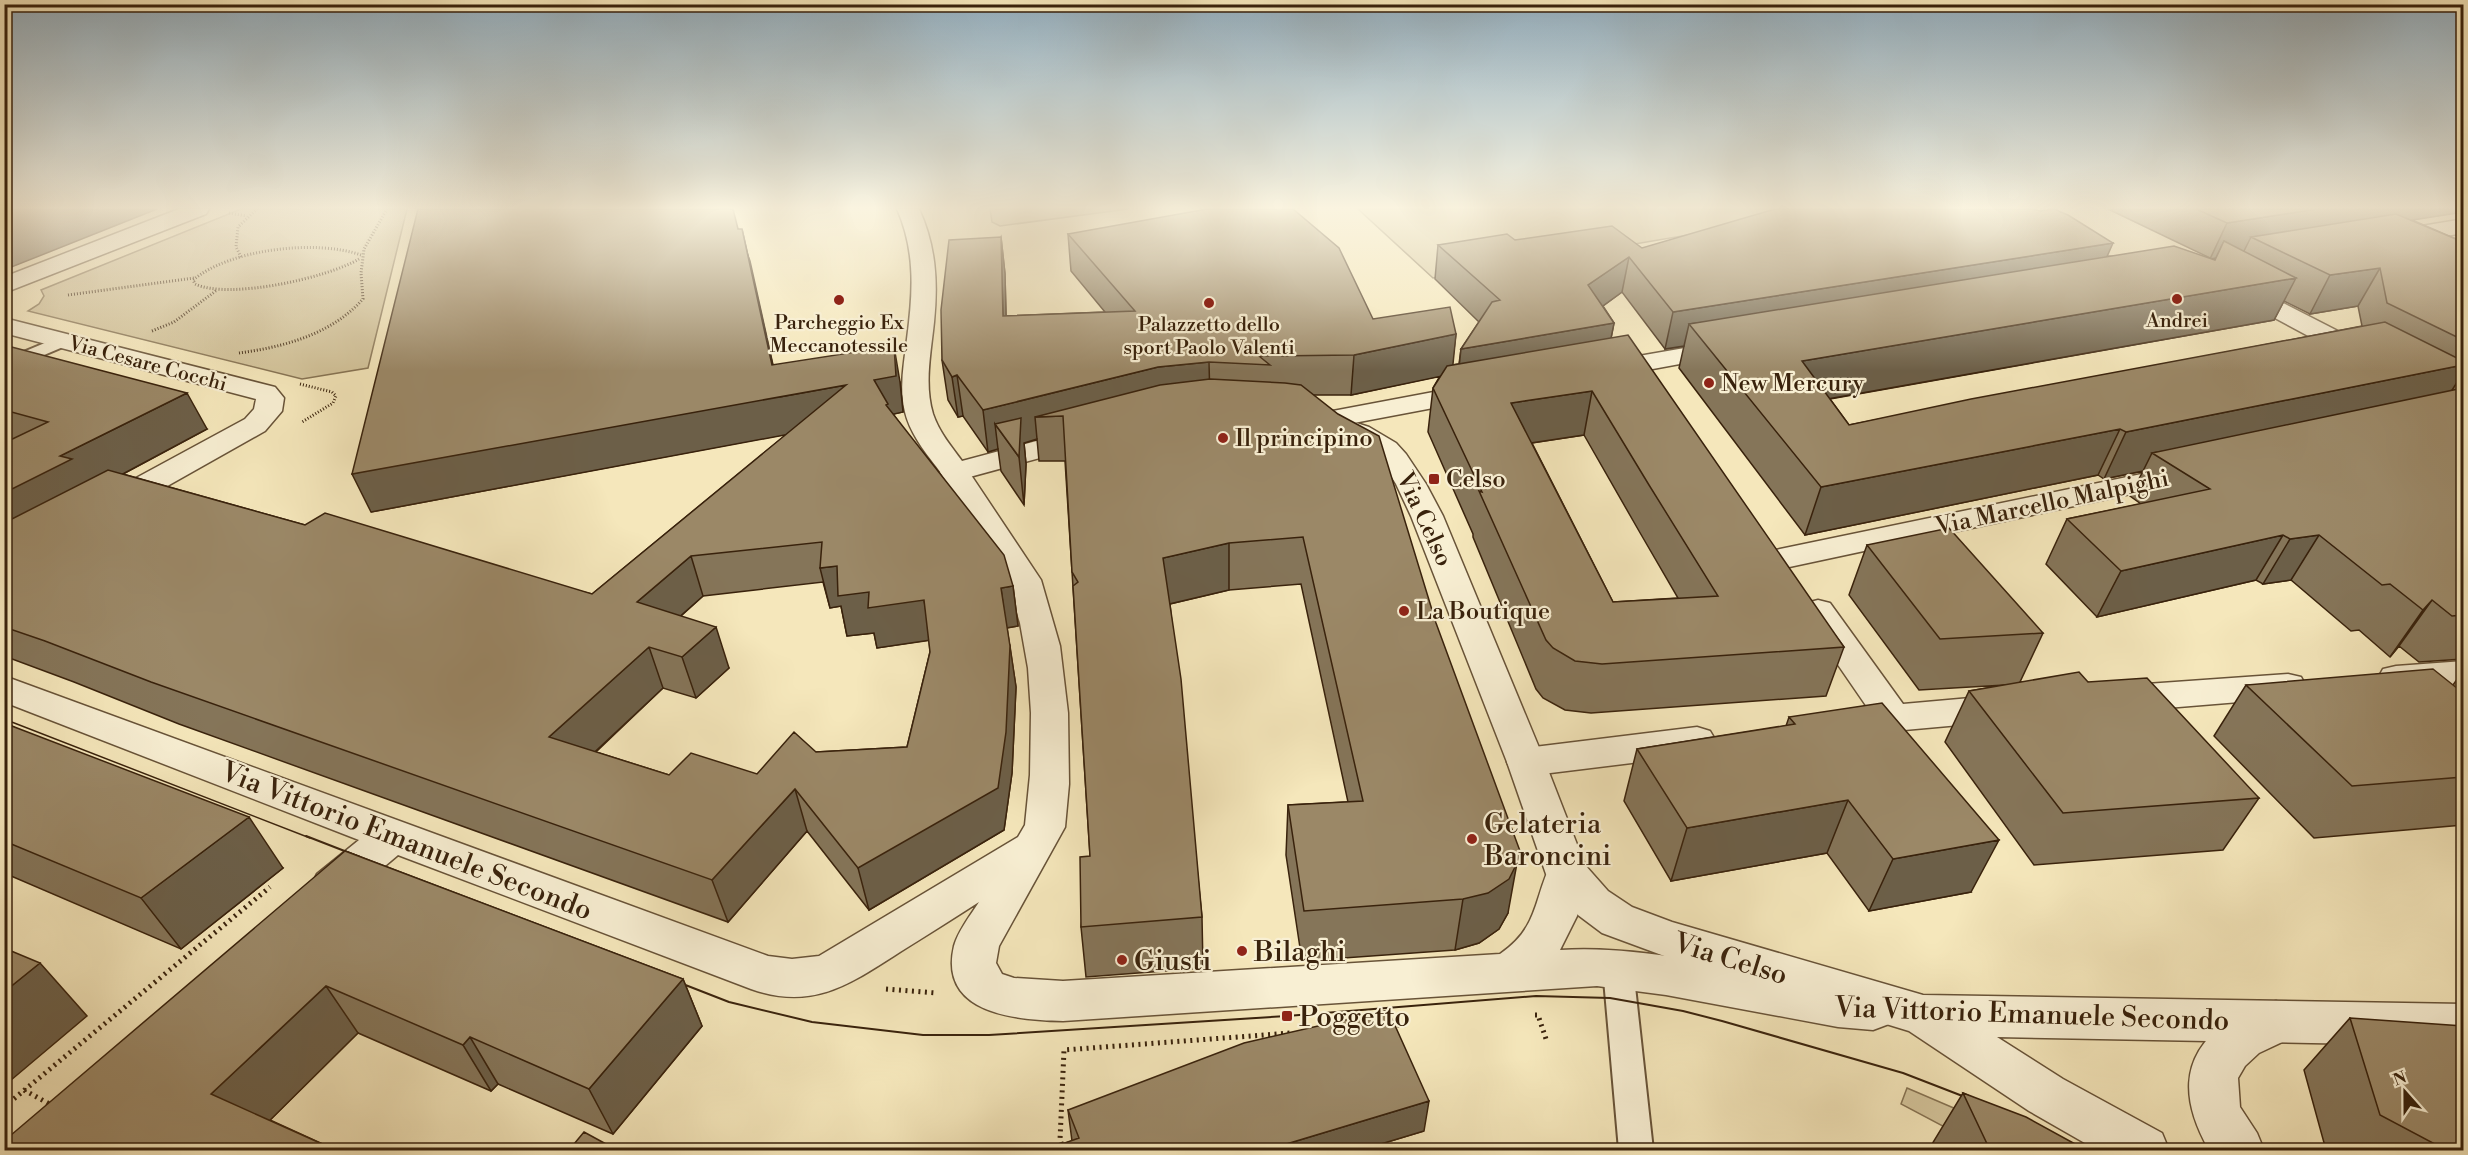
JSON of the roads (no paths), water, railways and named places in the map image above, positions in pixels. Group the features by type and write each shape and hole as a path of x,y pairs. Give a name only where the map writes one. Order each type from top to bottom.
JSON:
{"street":[{"path":"4,286 62,263"},
{"path":"925,263 914,377 918,410 922,421 1024,580 1046,664 1050,712 1049,807 1045,827 1035,846"},
{"path":"2222,280 2380,364"},
{"name":"Via Cesare Cocchi","path":"4,325 265,393 270,398 264,418 243,433 87,517"},
{"path":"1585,374 1650,377 1748,345"},
{"name":"Via Celso","path":"1495,389 1307,419 1352,429 1381,444 1391,452 1406,475 1427,516 1526,762 1567,874 1593,903 1617,920 1636,928 1918,1014"},
{"path":"955,472 1103,432"},
{"name":"Via Marcello Malpighi","path":"1893,717 1781,559 2207,480"},
{"path":"2369,680 2463,673"},
{"path":"2087,702 2322,684"},
{"name":"Via Vittorio Emanuele Secondo","path":"4,688 767,975 796,979 812,978 831,972 1035,846"},
{"path":"1810,727 1893,717 2040,705"},
{"path":"1526,762 1727,737"},
{"path":"286,899 393,836"},
{"name":"Via Vittorio Emanuele Secondo","path":"1035,846 988,923 974,956 976,975 986,988 1016,999 1063,1001 1597,967 1618,968 1831,1007 1918,1014 2463,1025"},
{"path":"1511,971 1529,959 1549,931 1559,908 1567,874"},
{"path":"1918,1014 2046,1095 2144,1150"},
{"path":"2239,1150 2218,1117 2211,1091 2215,1068 2242,1038 2276,1022"}],"lane":[{"path":"4,367 64,340"},
{"path":"1618,968 1636,1150"}],"tram line":[{"path":"4,719 310,838"},
{"path":"306,836 360,857"},
{"path":"670,979 729,1002 812,1022 923,1035 989,1035 1287,1016 1536,996 1610,998 1683,1011 1722,1021 1903,1073 1978,1102"}],"place":[{"name":"Andrei","path":"2177,299"},
{"name":"Parcheggio Ex Meccanotessile","path":"839,300"},
{"name":"Palazzetto dello sport Paolo Valenti","path":"1209,303"},
{"name":"New Mercury","path":"1709,383"},
{"name":"Il principino","path":"1223,438"},
{"name":"Celso","path":"1434,479"},
{"name":"La Boutique","path":"1404,611"},
{"name":"Gelateria Baroncini","path":"1472,839"},
{"name":"Bilaghi","path":"1242,951"},
{"name":"Giusti","path":"1122,960"},
{"name":"Poggetto","path":"1287,1016"}]}
